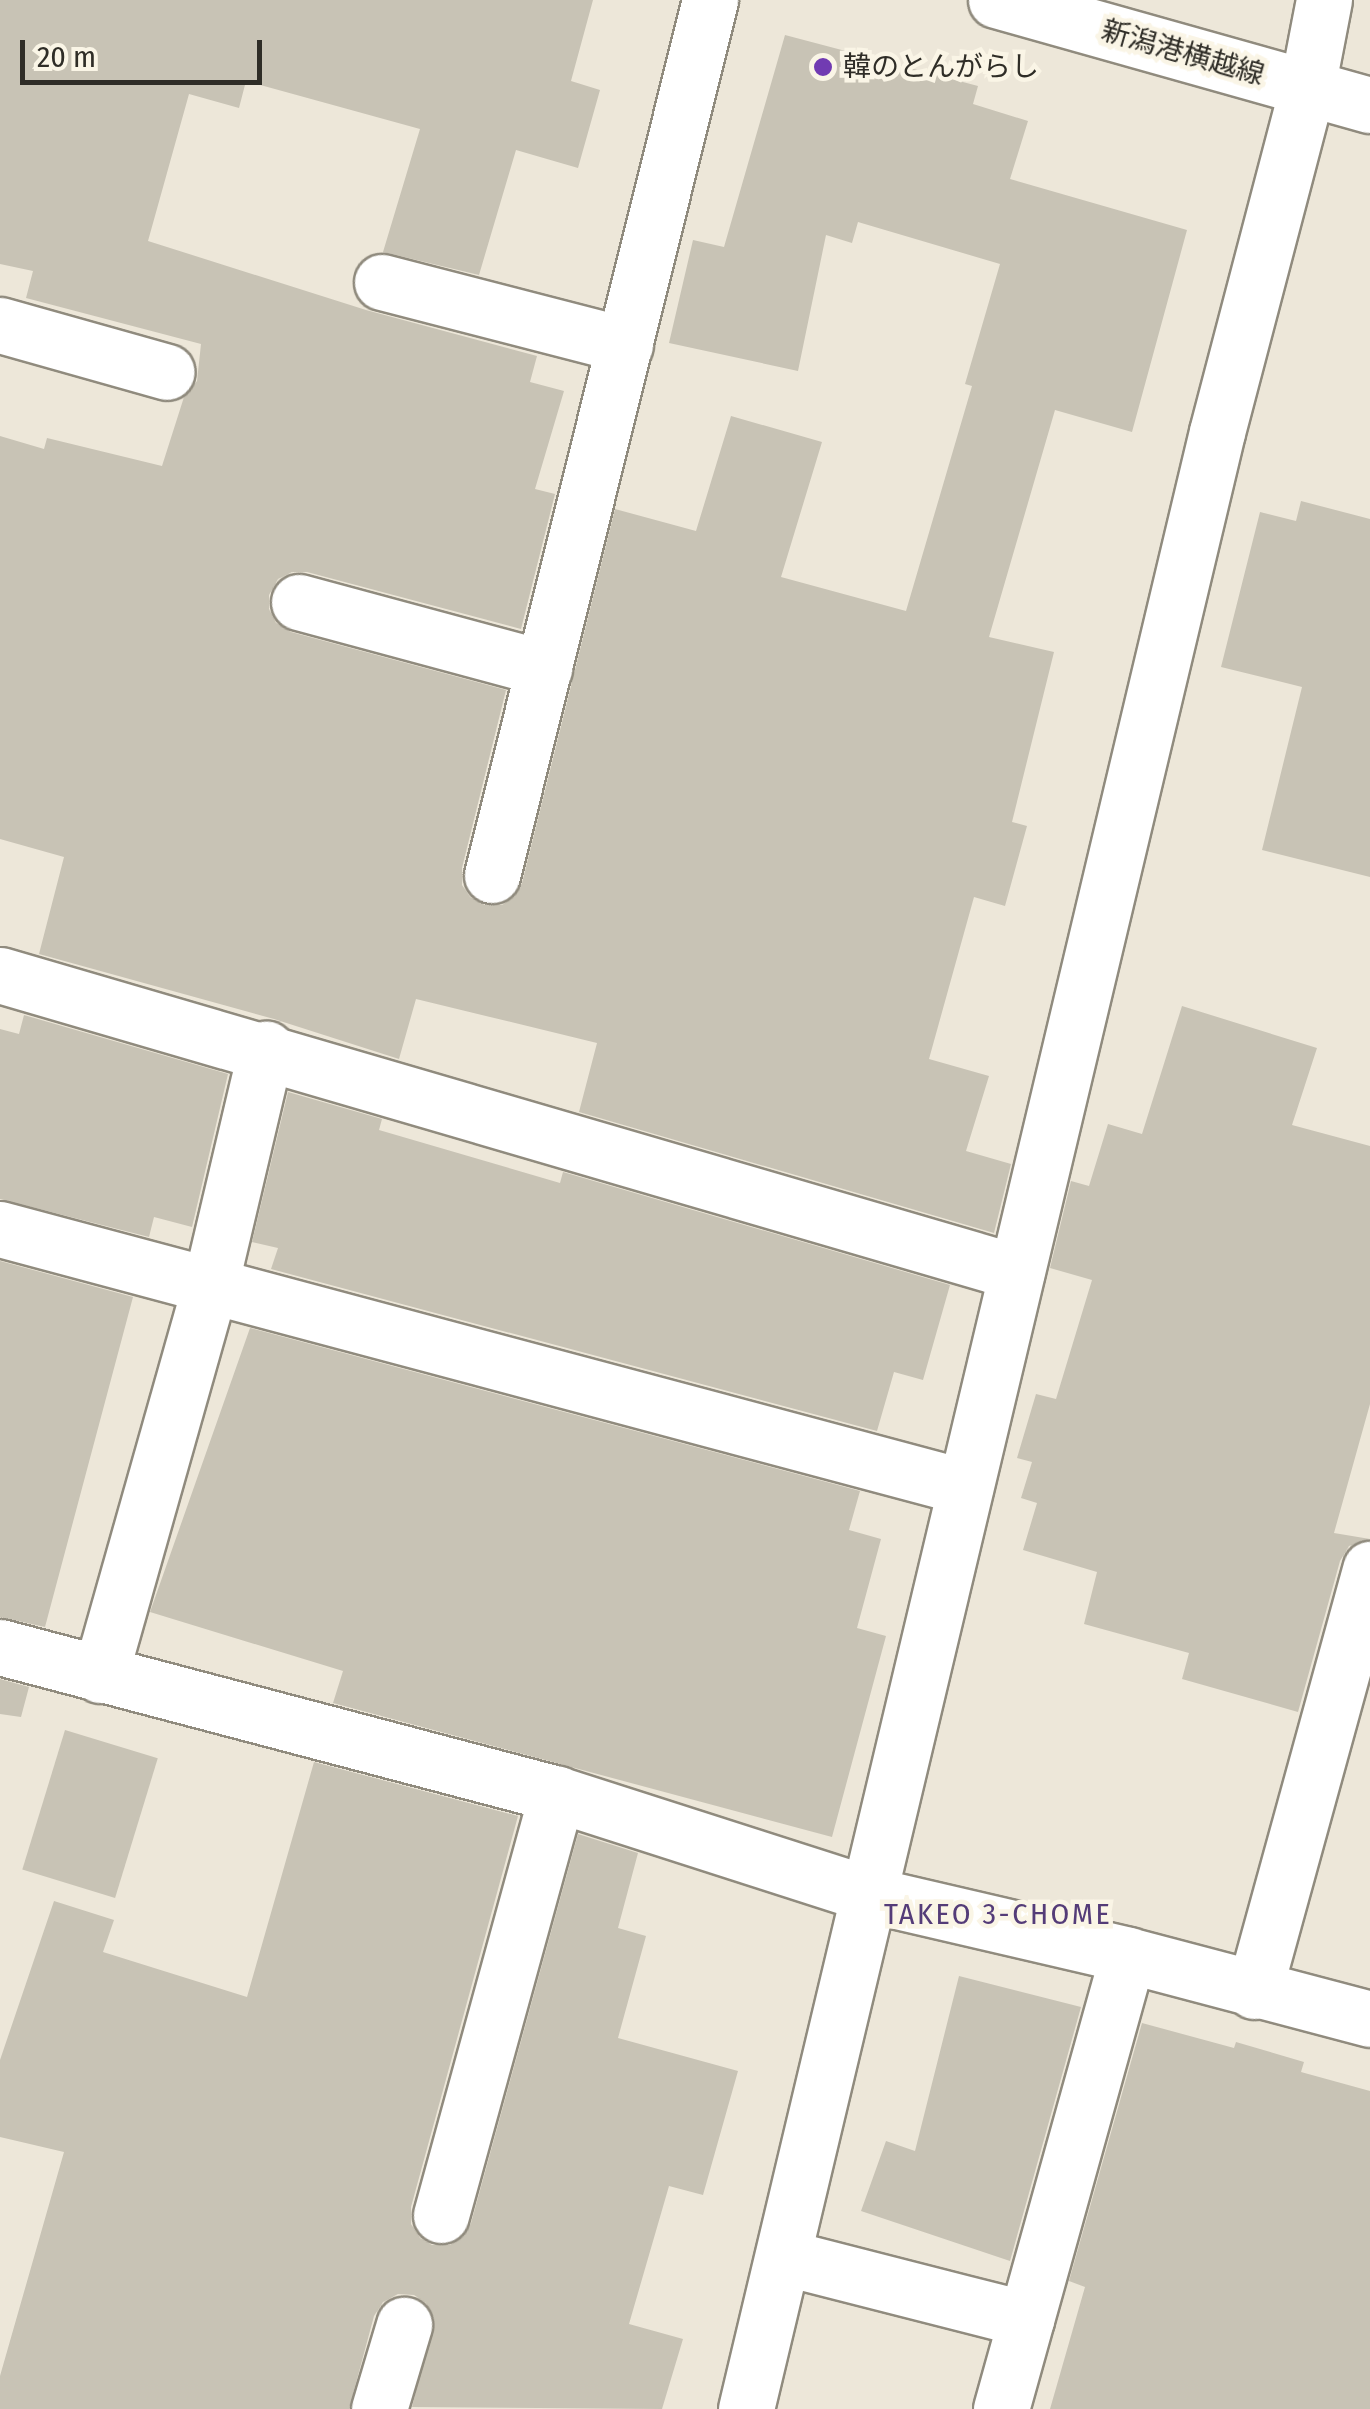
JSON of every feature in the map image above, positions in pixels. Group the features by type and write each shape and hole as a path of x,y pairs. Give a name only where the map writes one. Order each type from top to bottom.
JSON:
{"street":[{"path":"492,876 710,0"},
{"name":"新潟港横越線","path":"996,0 1370,105"},
{"path":"746,2409 1216,432 1307,88 1324,0"},
{"path":"382,282 625,344"},
{"path":"0,326 167,372"},
{"path":"299,602 544,668"},
{"path":"0,975 266,1049 1016,1272"},
{"path":"100,1675 210,1286 266,1049"},
{"path":"0,1229 965,1488"},
{"path":"1254,1991 1370,1570"},
{"path":"0,1647 558,1794 871,1895 1128,1955 1370,2019"},
{"path":"442,2215 558,1794"},
{"path":"1001,2409 1128,1955"},
{"path":"783,2257 1026,2318"},
{"path":"379,2409 404,2326"}],"building":[{"path":"0,0 593,0 571,81 600,90 578,168 516,150 479,275 383,252 420,129 246,81 239,108 189,94 148,241 366,310 537,356 530,382 564,391 535,489 555,494 521,629 307,572 292,572 278,579 269,595 269,609 276,623 291,632 506,690 462,868 462,885 470,897 485,905 502,905 514,897 522,883 615,509 696,531 731,416 822,442 781,577 906,611 972,386 965,384 1000,264 858,222 852,243 826,235 798,371 669,343 693,240 724,247 785,35 978,86 973,104 1028,121 1010,179 1187,230 1132,432 1055,410 989,637 1054,652 1012,822 1027,826 1005,906 974,897 929,1059 989,1076 966,1151 1011,1164 994,1233 579,1112 597,1043 416,999 399,1059 274,1019 39,954 64,857 0,839 0,436 44,449 47,438 162,466 184,397 197,381 201,344 26,298 33,271 0,264"},
{"path":"1301,501 1370,519 1370,877 1262,850 1302,687 1221,667 1260,512 1296,521"},
{"path":"1182,1006 1317,1048 1292,1125 1370,1146 1370,1404 1334,1533 1370,1539 1349,1546 1340,1561 1298,1712 1182,1679 1189,1653 1084,1624 1097,1572 1023,1550 1037,1503 1021,1498 1032,1462 1017,1458 1036,1394 1056,1399 1092,1280 1050,1268 1071,1181 1089,1186 1108,1124 1142,1134"},
{"path":"24,1015 228,1074 192,1227 154,1217 149,1237 0,1199 0,1029 19,1034"},
{"path":"288,1092 382,1119 379,1130 560,1183 563,1172 950,1285 923,1380 894,1372 877,1431 271,1269 278,1248 252,1242"},
{"path":"0,1261 133,1297 45,1627 0,1617"},
{"path":"250,1328 860,1491 849,1530 881,1539 857,1628 886,1636 832,1837 333,1703 343,1671 150,1612"},
{"path":"0,1679 29,1687 21,1717 0,1714"},
{"path":"65,1730 158,1758 115,1898 22,1870"},
{"path":"314,1762 518,1816 411,2207 411,2224 420,2238 432,2245 450,2245 464,2236 471,2223 578,1834 638,1853 618,1928 646,1936 618,2038 738,2071 703,2195 669,2186 629,2324 683,2339 662,2409 412,2407 434,2319 426,2303 414,2295 398,2294 383,2302 374,2316 349,2409 0,2409 0,2376 64,2152 0,2137 0,2060 54,1901 114,1920 103,1952 247,1997"},
{"path":"959,1976 1081,2007 1010,2261 861,2211 886,2141 915,2151"},
{"path":"1142,2023 1234,2048 1236,2042 1304,2062 1301,2072 1370,2091 1370,2409 1050,2409 1085,2287 1069,2281"}],"place":[{"name":"韓のとんがらし","path":"823,67"}],"district":[{"name":"TAKEO 3-CHOME","path":"998,1914"}]}
